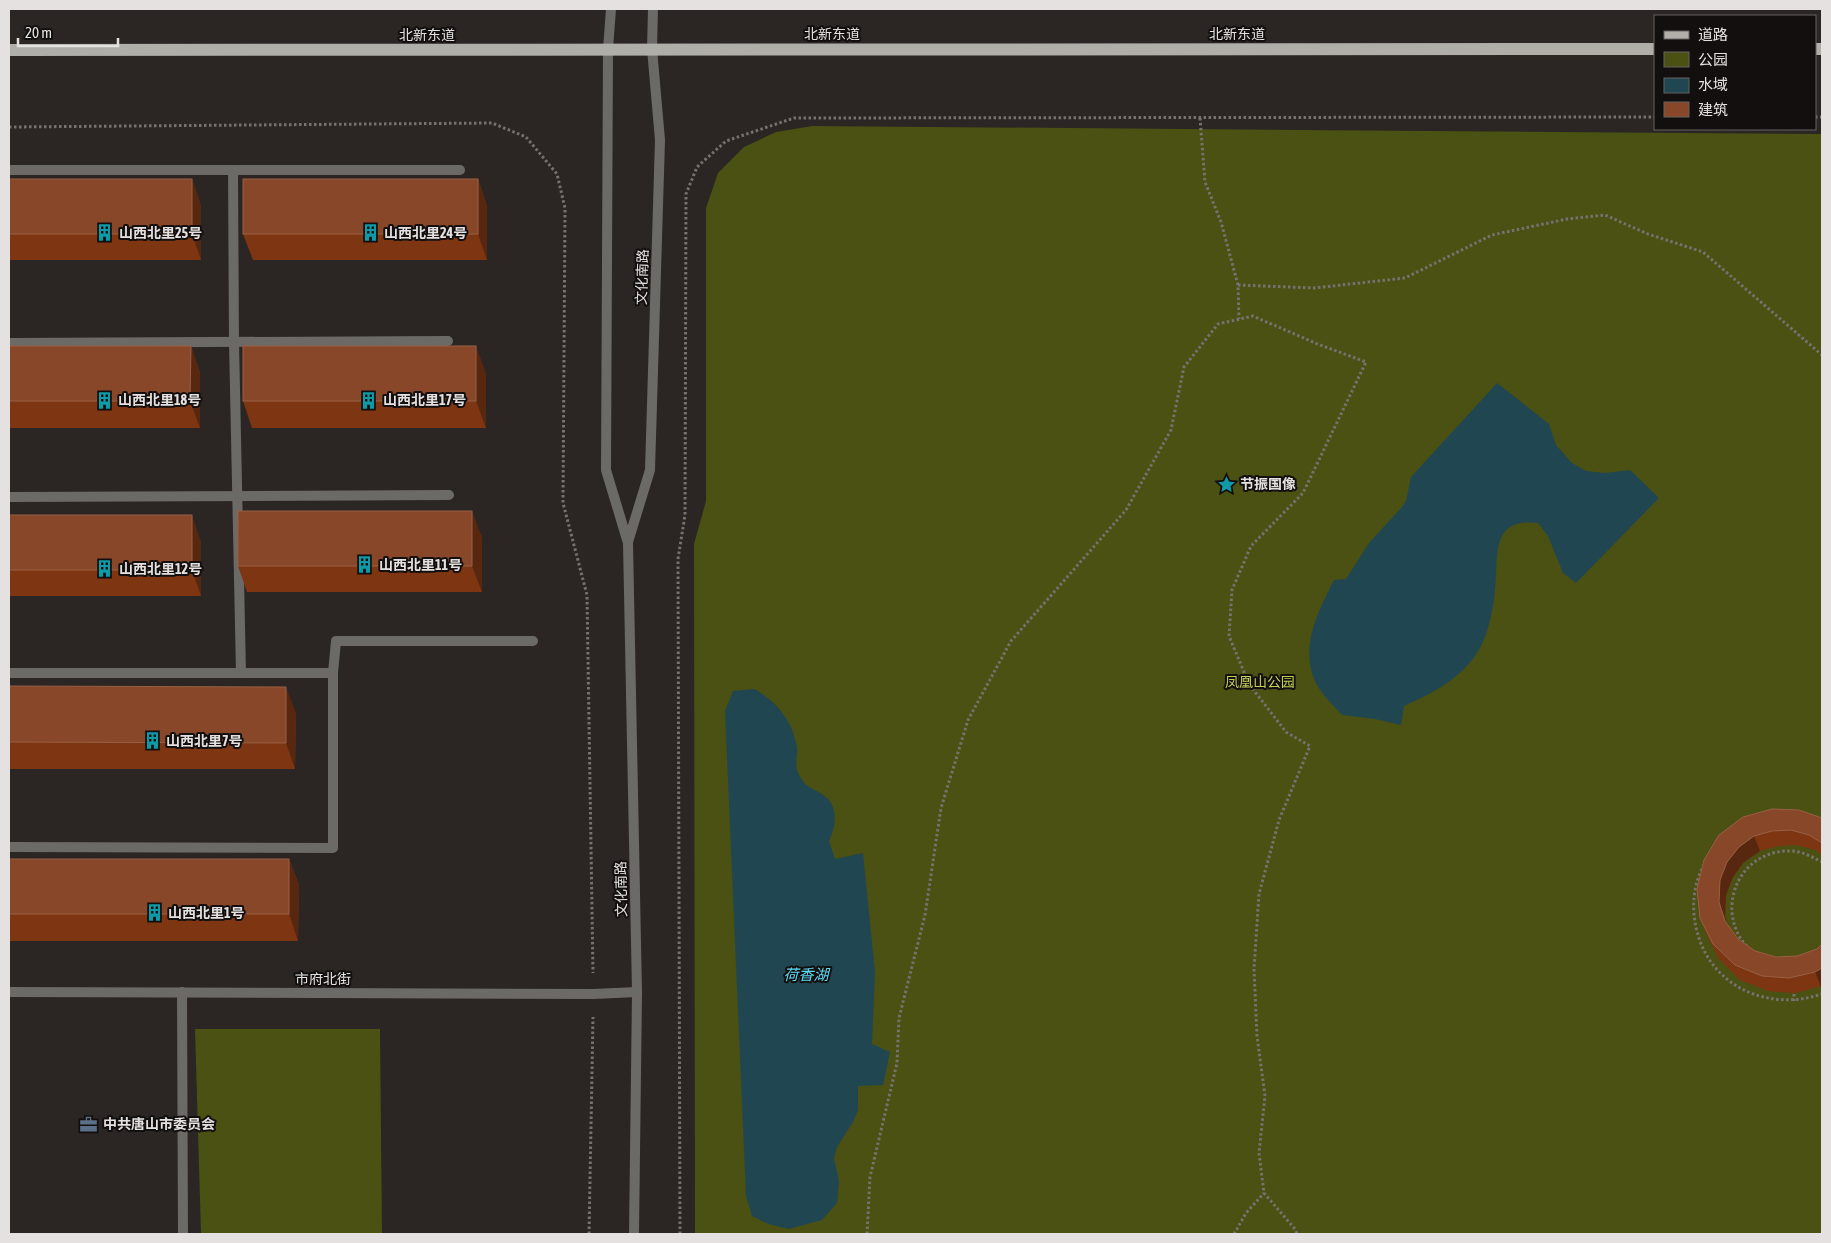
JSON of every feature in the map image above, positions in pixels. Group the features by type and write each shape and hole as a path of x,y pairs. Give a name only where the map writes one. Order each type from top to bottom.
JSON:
{"main road":[{"name":"北新东道","path":"9,50 1654,49"}],"street":[{"name":"文化南路","path":"611,9 608,49 606,470 628,543 637,992 634,1234"},
{"name":"文化南路","path":"628,543 650,470 660,140 652,49 653,9"},
{"path":"9,170 460,170"},
{"path":"233,170 234,342 241,673"},
{"path":"9,342 448,341"},
{"path":"9,497 449,495"},
{"path":"9,847 333,848 334,673 336,641 533,641"},
{"path":"9,673 334,673"},
{"name":"市府北街","path":"9,992 593,994 637,992"},
{"path":"182,992 183,1234"}],"path":[{"path":"680,1234 678,559 685,515 686,194 697,167 726,141 794,118 1654,117"},
{"path":"1200,118 1205,182 1220,222 1238,285 1239,319"},
{"path":"9,127 492,122 526,137 557,174 565,208 562,503 587,595 593,994 589,1234"},
{"path":"1238,285 1314,288 1405,278 1492,235 1567,219 1605,215 1648,234 1703,252 1822,355"},
{"path":"867,1234 870,1177 897,1063 899,1018 925,915 941,808 968,720 1011,641 1126,510 1171,430 1184,367 1218,324 1253,316 1315,343 1366,362 1303,493 1251,546 1232,590 1229,636 1249,684 1286,732 1310,746 1279,820 1259,894 1254,968 1256,1036 1266,1096 1259,1154 1264,1193 1296,1229 1297,1234"},
{"path":"1791,842 1791,851"},
{"path":"1751,950 1744,944 1735,928 1731,909 1733,891 1741,874 1754,861 1771,853 1791,851 1807,854 1822,862"},
{"path":"1704,866 1698,879 1693,909 1697,934 1707,958 1724,977 1744,991 1768,1000 1794,1001 1822,994"},
{"path":"1693,909 1703,909"},
{"path":"1793,982 1794,1001"},
{"path":"1234,1234 1246,1213 1264,1193"}],"green space":[{"name":"凤凰山公园","path":"812,126 1822,134 1822,1234 695,1234 694,544 706,501 706,208 718,173 744,147 776,132"},
{"path":"195,1029 380,1029 382,1234 201,1234"}],"water":[{"path":"1497,383 1549,424 1556,445 1572,463 1586,471 1605,473 1630,470 1659,498 1576,583 1563,573 1548,536 1538,523 1522,523 1511,526 1504,533 1497,553 1494,598 1487,633 1480,649 1468,665 1443,686 1404,706 1401,725 1375,719 1342,715 1319,689 1309,658 1312,631 1322,605 1334,580 1346,579 1369,543 1402,507 1406,501 1411,477"},
{"name":"荷香湖","path":"755,689 777,706 787,720 795,737 797,770 803,782 822,794 831,803 835,819 829,841 835,859 863,853 875,972 872,1044 890,1052 883,1085 858,1086 858,1110 853,1122 837,1147 834,1158 839,1181 837,1203 822,1220 789,1229 768,1224 752,1216 746,1196 725,711 733,691"}],"building":[{"path":"9,179 192,179 192,234 9,234"},
{"path":"243,179 478,179 478,234 243,234"},
{"path":"9,346 191,346 190,401 9,401"},
{"path":"243,346 476,346 476,401 243,401"},
{"path":"238,511 472,511 472,566 238,566"},
{"path":"9,515 192,515 192,570 9,570"},
{"path":"9,686 286,687 286,743 9,742"},
{"path":"1772,809 1799,810 1822,818 1822,843 1809,835 1791,830 1772,831 1754,836 1739,847 1727,862 1720,880 1719,902 1725,921 1738,939 1755,951 1776,957 1797,956 1817,949 1822,944 1822,968 1815,972 1789,978 1762,976 1735,965 1713,944 1700,918 1697,889 1704,860 1719,835 1743,817"},
{"path":"9,859 289,859 289,914 9,914"}],"place":[{"name":"山西北里25号","path":"105,233"},
{"name":"山西北里24号","path":"370,233"},
{"name":"山西北里18号","path":"104,400"},
{"name":"山西北里17号","path":"369,400"},
{"name":"节振国像","path":"1226,484"},
{"name":"山西北里11号","path":"365,565"},
{"name":"山西北里12号","path":"105,569"},
{"name":"山西北里7号","path":"152,741"},
{"name":"山西北里1号","path":"154,913"},
{"name":"中共唐山市委员会","path":"89,1124"}]}
